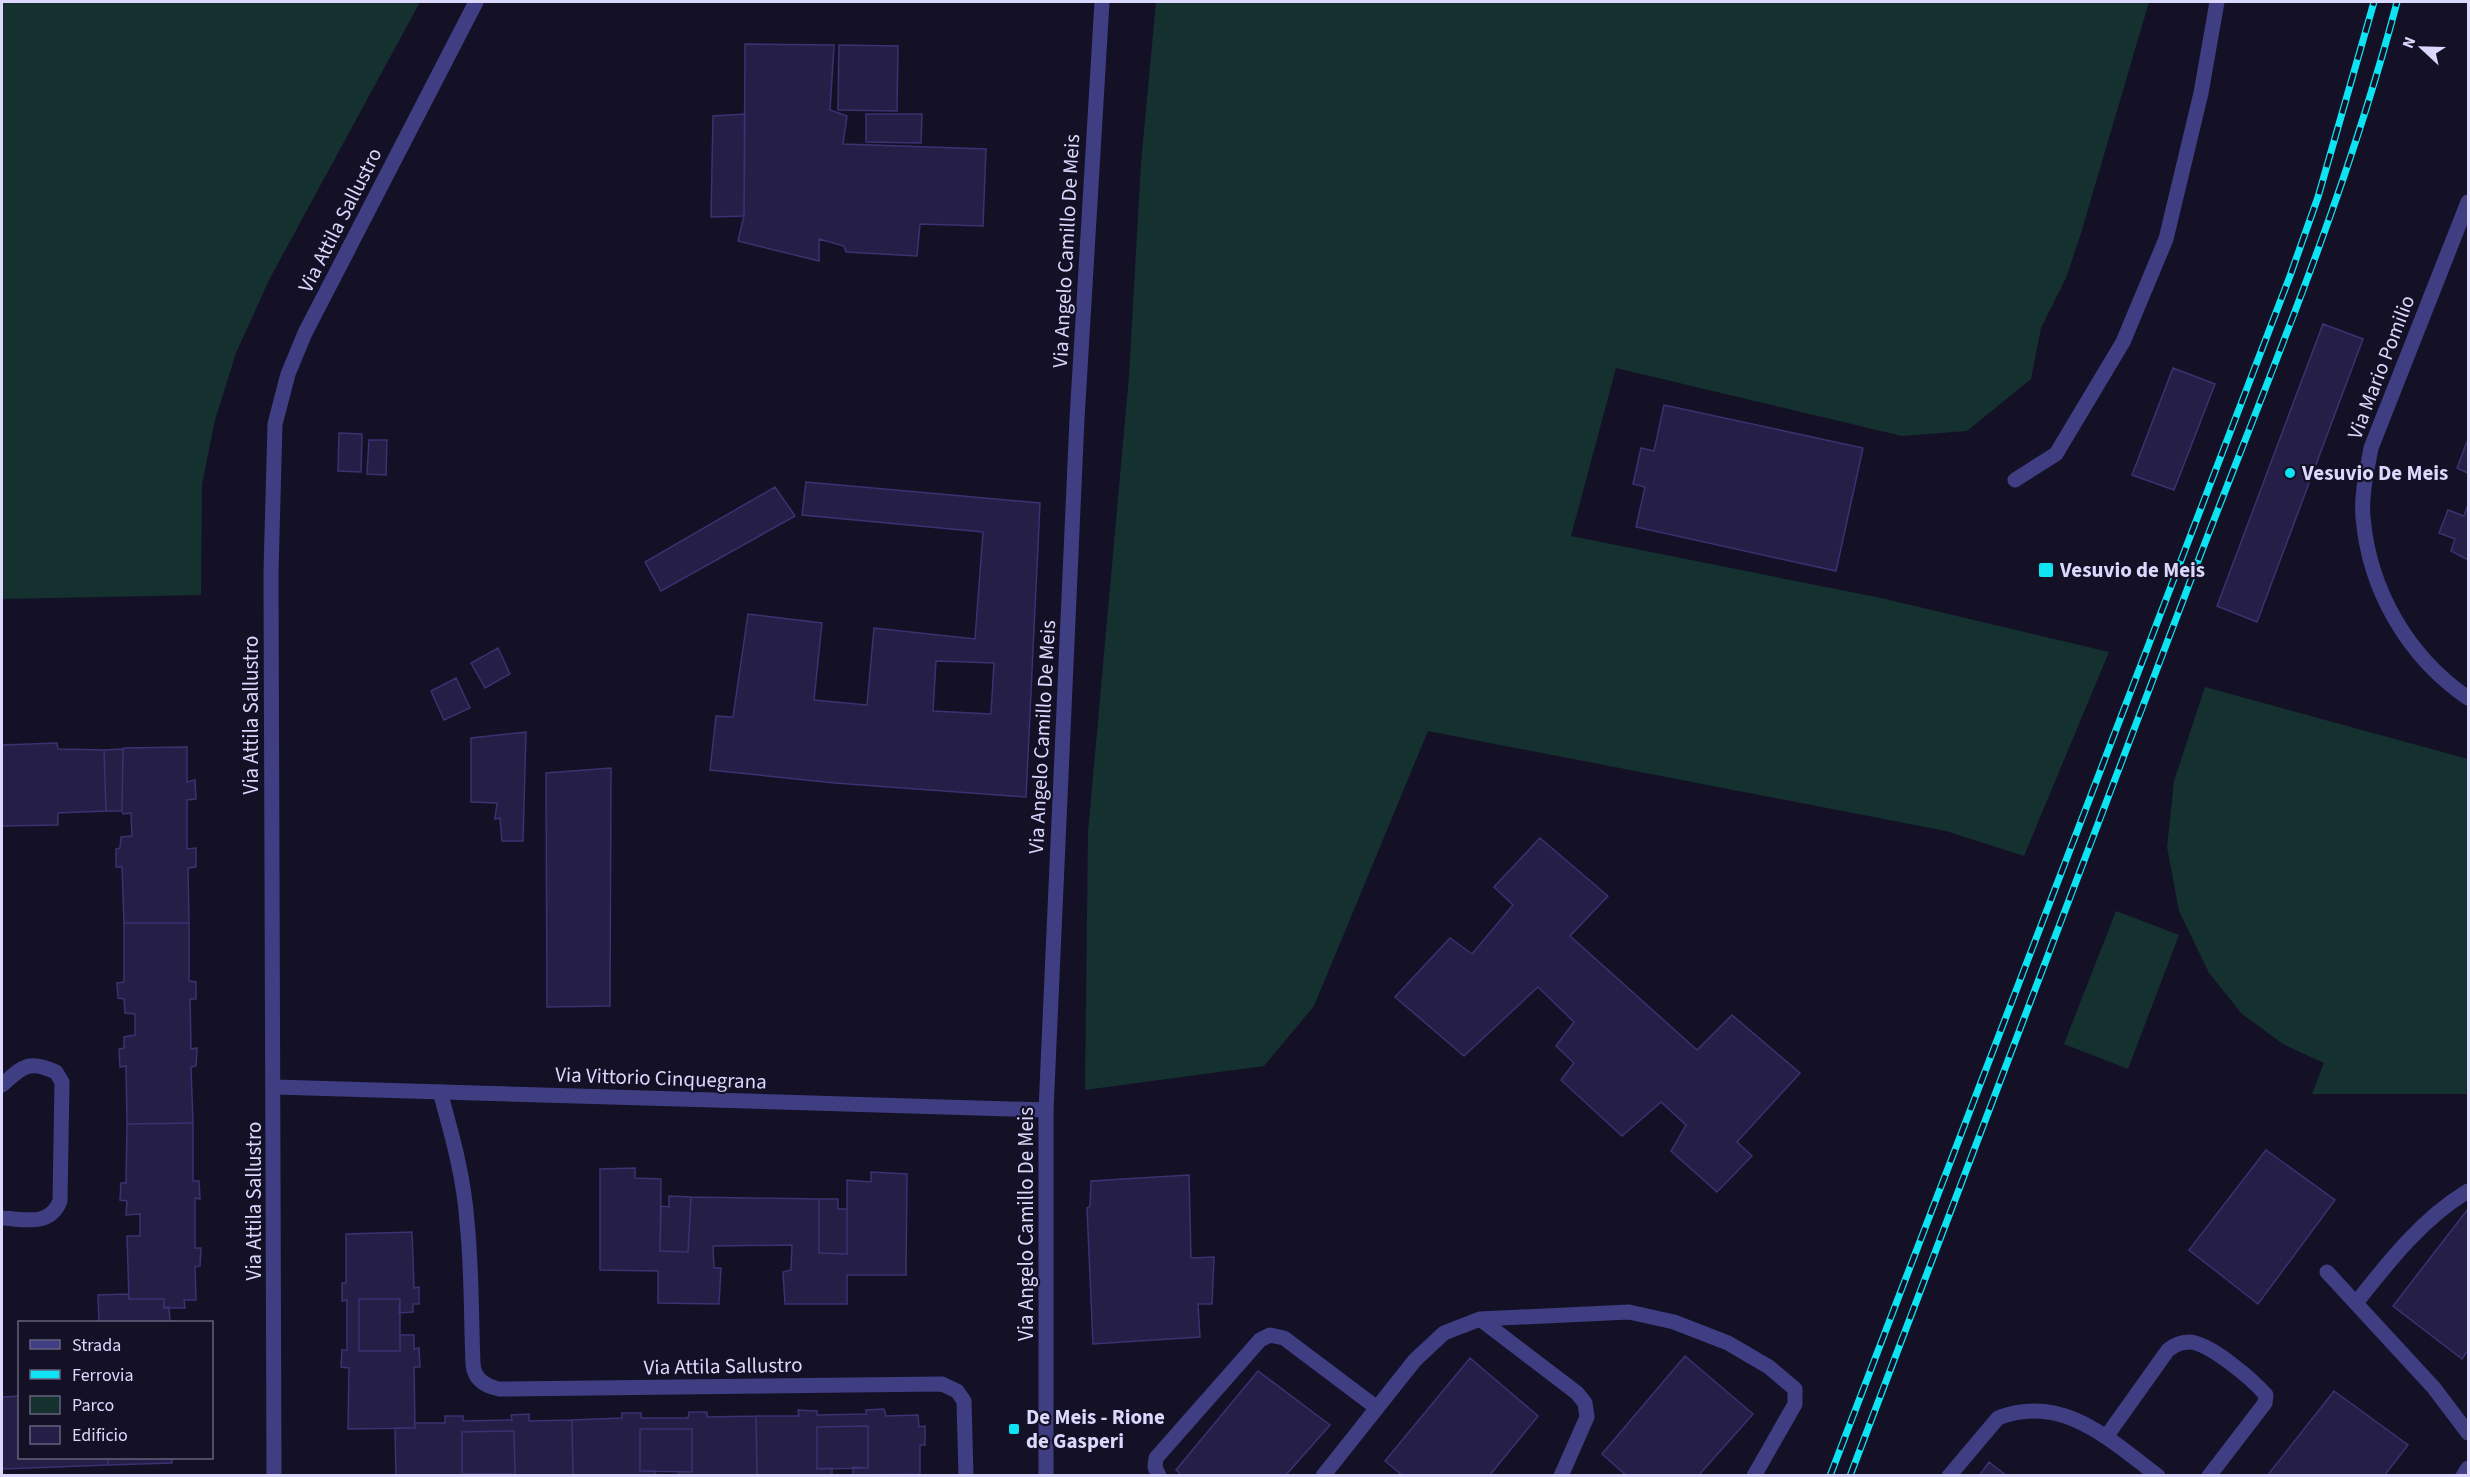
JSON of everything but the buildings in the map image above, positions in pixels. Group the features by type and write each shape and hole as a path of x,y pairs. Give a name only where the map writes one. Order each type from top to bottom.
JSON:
{"street":[{"name":"Via Attila Sallustro","path":"274,1476 275,1087 271,572 275,424 288,374 305,333 476,2"},
{"name":"Via Angelo Camillo De Meis","path":"1046,1476 1047,1110 1076,431 1102,2"},
{"path":"2014,480 2056,454 2123,342 2166,239 2201,93 2217,2"},
{"name":"Via Mario Pomilio","path":"2469,202 2371,448 2362,515 2368,554 2381,593 2399,627 2443,681 2469,698"},
{"path":"2,1085 22,1067 30,1065 56,1072 62,1082 60,1202 57,1209 48,1218 41,1220 2,1218"},
{"name":"Via Vittorio Cinquegrana","path":"275,1087 1047,1110"},
{"name":"Via Attila Sallustro","path":"440,1092 457,1151 468,1222 473,1364 476,1375 482,1382 499,1389 942,1384 957,1391 964,1401 966,1476"},
{"path":"2356,1303 2406,1244 2443,1206 2469,1191"},
{"path":"2327,1272 2434,1388 2469,1432"},
{"path":"1323,1476 1415,1360 1444,1333 1480,1319 1629,1312 1674,1322 1728,1343 1770,1367 1795,1389 1795,1404 1754,1476"},
{"path":"1480,1319 1577,1393 1585,1404 1587,1417 1561,1476"},
{"path":"1159,1476 1155,1467 1156,1458 1260,1340 1270,1335 1284,1338 1377,1408"},
{"path":"2106,1437 2168,1350 2179,1343 2191,1341 2207,1347 2266,1395 2265,1403 2210,1476"},
{"path":"1949,1476 1998,1418 2009,1414 2040,1411 2066,1415 2090,1425 2158,1476"},
{"path":"2463,1476 2469,1468"}],"green space":[{"path":"2,2 420,2 269,280 236,353 215,420 202,484 201,595 2,599"},
{"path":"1156,2 2149,2 2081,233 2066,278 2041,328 2031,379 1967,431 1902,436 1616,368 1571,536 1881,598 2109,652 2024,856 1946,831 1428,731 1314,1006 1264,1066 1085,1090 1088,832 1129,376 1141,163"},
{"path":"2205,687 2468,759 2468,1094 2312,1094 2324,1063 2283,1044 2242,1014 2209,973 2179,911 2167,847 2174,781"},
{"path":"2116,911 2179,935 2128,1069 2064,1044"}],"railway":[{"path":"1830,1476 2290,276 2318,197 2374,2"},
{"path":"1850,1476 2301,295 2353,150 2397,2"}],"place":[{"name":"Vesuvio De Meis","path":"2290,473"},
{"name":"Vesuvio de Meis","path":"2046,570"},
{"name":"De Meis - Rione de Gasperi","path":"1014,1429"}]}
